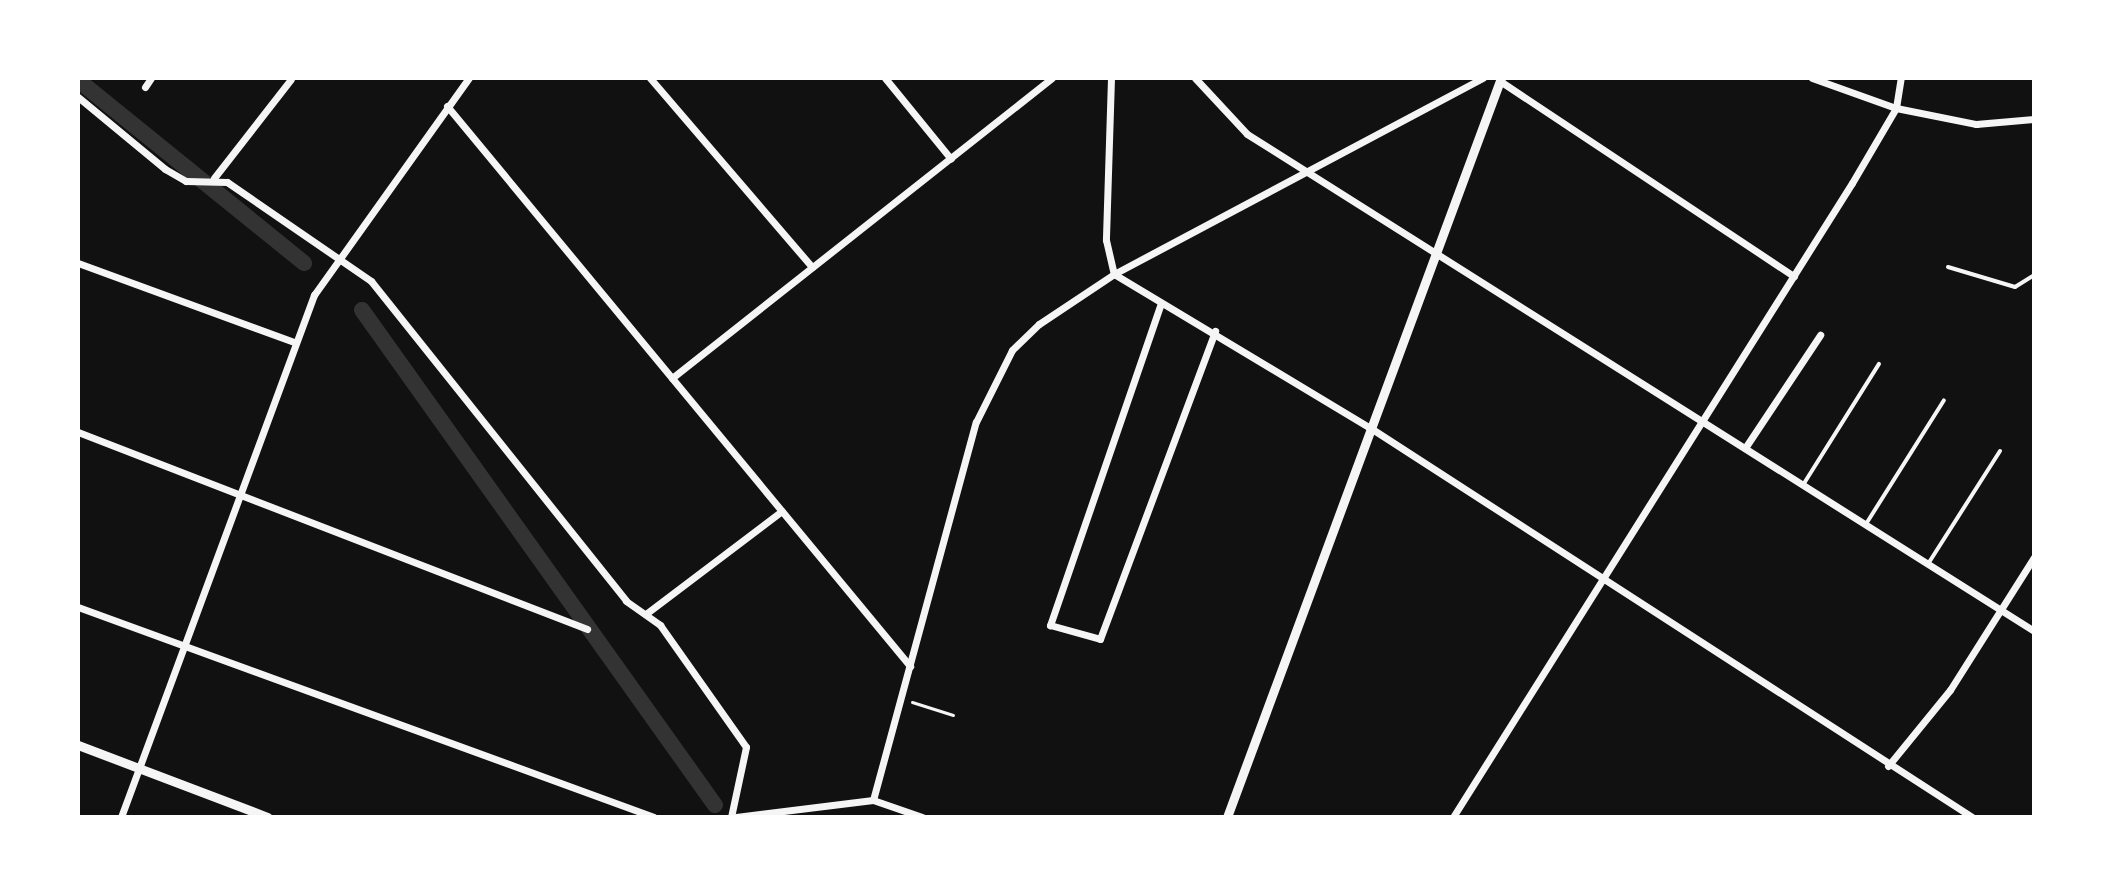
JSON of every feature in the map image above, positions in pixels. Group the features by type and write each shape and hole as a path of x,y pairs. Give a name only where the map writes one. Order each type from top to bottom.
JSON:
{"street":[{"path":"145,87 151,78"},
{"path":"121,817 294,342 338,257 469,78"},
{"path":"650,78 812,267"},
{"path":"885,78 951,159"},
{"path":"672,378 1052,78"},
{"path":"1111,78 1106,240 1114,274 1215,331 1369,427 1888,766 1972,817"},
{"path":"1195,78 1247,134 1434,248 2034,631"},
{"path":"873,800 976,422 1012,350 1039,324 1114,274 1313,172 1483,78"},
{"path":"1812,78 1896,108 1976,124 2034,119"},
{"path":"1453,817 1794,276 1896,108 1901,78"},
{"path":"211,179 291,79"},
{"path":"1227,817 1434,248 1501,80 1794,276"},
{"path":"78,97 165,169 186,181 211,179 243,191 371,281 626,601 647,613 746,747 733,817 873,800 922,817"},
{"path":"447,106 910,666"},
{"path":"78,263 294,342"},
{"path":"1161,303 1050,625 1100,639 1215,331"},
{"path":"1745,448 1820,335"},
{"path":"78,432 240,491 587,629"},
{"path":"647,613 782,511"},
{"path":"1888,766 1950,690 2034,557"},
{"path":"78,607 654,817"},
{"path":"78,745 268,817"}],"lane":[{"path":"1948,267 2015,287 2034,275"},
{"path":"1803,485 1879,364"},
{"path":"1866,524 1944,400"},
{"path":"1928,564 2000,451"}],"path":[{"path":"901,699 953,715"}],"waterway":[{"path":"78,80 304,263"},
{"path":"362,310 715,805"}]}
